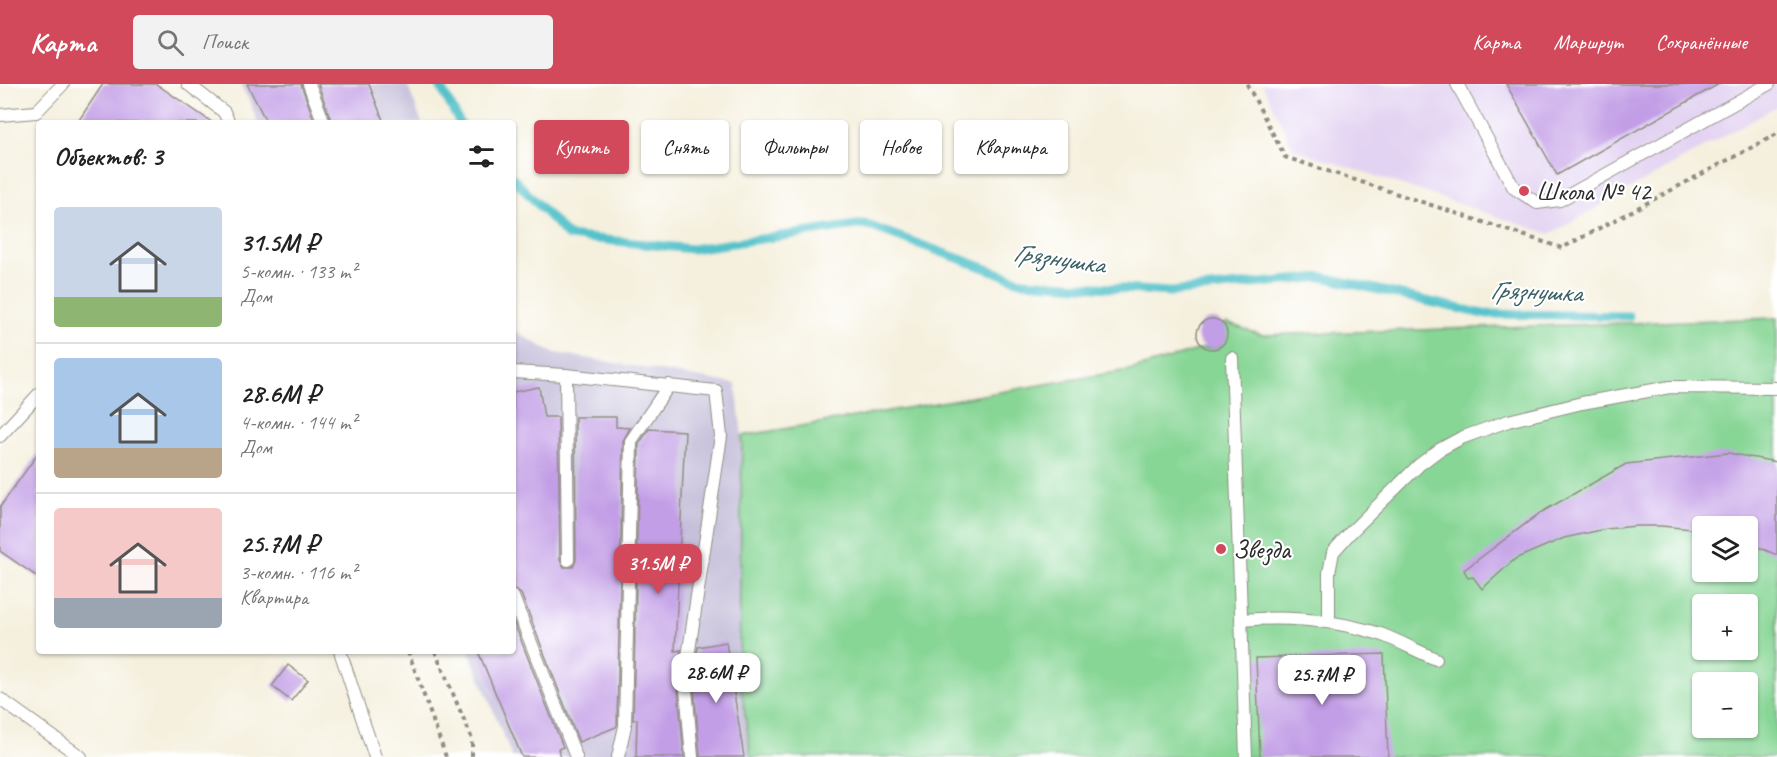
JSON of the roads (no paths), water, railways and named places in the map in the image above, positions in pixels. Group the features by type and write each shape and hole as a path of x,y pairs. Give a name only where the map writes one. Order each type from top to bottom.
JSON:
{"lane":[{"path":"0,115 38,117 63,84"},
{"path":"188,84 224,112 228,120"},
{"path":"309,84 323,120"},
{"path":"1457,84 1514,188 1537,203 1560,200 1769,84"},
{"path":"1232,358 1246,757"},
{"path":"516,372 566,375 716,391 721,436 686,677 692,757"},
{"path":"566,375 568,560"},
{"path":"618,757 625,726 631,441 669,385"},
{"path":"1329,622 1329,573 1334,552 1349,534 1419,465 1439,450 1461,438 1508,421 1670,387 1777,388"},
{"path":"0,436 36,397"},
{"path":"516,605 576,757"},
{"path":"1241,620 1274,617 1329,622 1381,635 1436,658"},
{"path":"341,654 375,757"},
{"path":"0,699 81,757"}],"waterway":[{"name":"Грязнушка","path":"439,84 458,120"},
{"name":"Грязнушка","path":"516,181 568,236 692,249 864,224 1023,282 1170,292 1323,277 1483,314 1629,316"}],"place":[{"name":"Школа № 42","path":"1524,191"},
{"name":"Звезда","path":"1221,549"}]}
